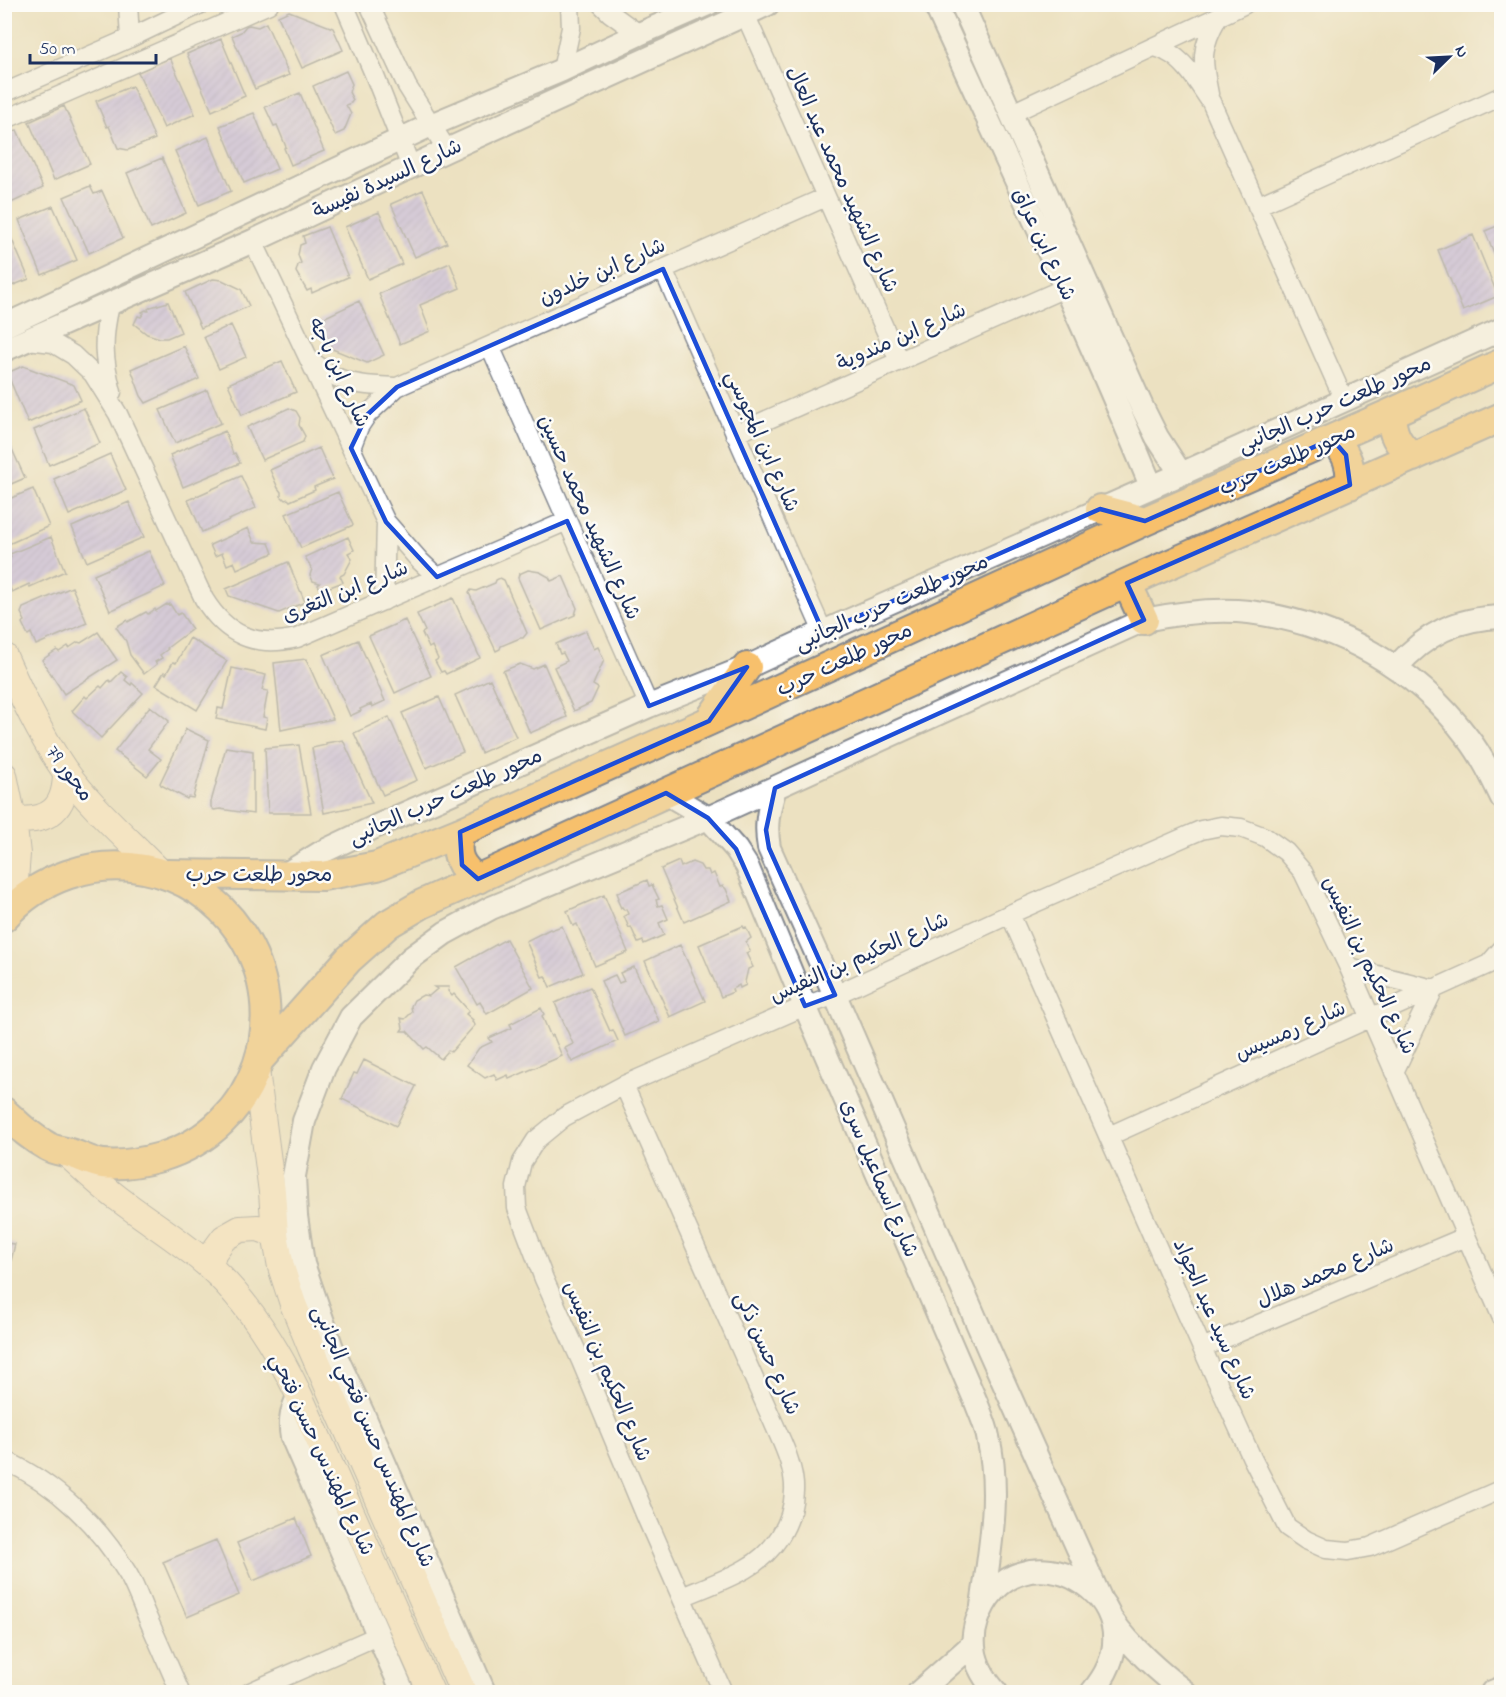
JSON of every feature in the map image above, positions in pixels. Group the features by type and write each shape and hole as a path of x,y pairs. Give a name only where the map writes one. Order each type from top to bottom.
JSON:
{"main road":[{"name":"محور طلعت حرب","path":"164,873 323,876 377,866 460,832 709,721 1145,521 1502,363"},
{"path":"1391,413 1392,426 1398,442 1413,457"},
{"path":"4,1112 15,1133 49,1148 102,1164 141,1163 178,1152 211,1132 238,1104 258,1065 349,959 388,924 422,904 1127,583 1502,417"},
{"path":"1332,439 1340,446 1350,464 1350,485"},
{"path":"1100,509 1145,521"},
{"path":"1127,583 1144,620"},
{"name":"محور 79","path":"4,656 31,714 66,772 90,801 164,873"},
{"path":"709,721 747,667"},
{"path":"13,819 30,821 46,816 59,805 66,789 66,772"},
{"path":"4,775 17,854 9,912"},
{"path":"460,832 457,843 462,865 478,879"},
{"path":"9,912 38,888 67,874 98,867 129,866 164,873 201,892 230,917 251,948 263,984 266,1022 258,1065"},
{"name":"شارع المهندس حسن فتحي","path":"258,1065 275,1234 281,1268 293,1304 354,1420 454,1646 463,1692"},
{"name":"شارع المهندس حسن فتحي","path":"65,1152 117,1198 210,1268 240,1299 264,1331 299,1395 431,1692"},
{"path":"210,1268 213,1253 224,1238 240,1229 258,1228 275,1234"}],"street":[{"path":"128,4 130,38"},
{"path":"4,93 130,38 176,9 201,4"},
{"path":"4,120 269,4"},
{"path":"344,4 411,167"},
{"path":"369,4 401,76 447,150"},
{"path":"562,70 571,28 570,4"},
{"path":"601,4 610,14 639,34"},
{"name":"شارع السيدة نفيسة","path":"4,326 431,125 562,70 708,4"},
{"name":"شارع السيدة نفيسة","path":"4,350 253,241 768,4"},
{"name":"شارع ابن عراق","path":"934,4 1075,283 1157,437 1181,474"},
{"name":"شارع ابن عراق","path":"962,4 1012,113 1124,420 1151,486"},
{"path":"1012,113 1245,4"},
{"name":"شارع الشهيد محمد عبد العال","path":"745,14 899,361"},
{"path":"1218,17 1208,35 1205,47 1204,68 1211,102 1344,400"},
{"path":"1153,47 1166,51 1176,58 1211,102"},
{"path":"34,79 45,102"},
{"path":"1257,206 1502,96"},
{"name":"شارع ابن خلدون","path":"351,448 359,427 367,415 397,387 826,197"},
{"name":"شارع ابن باجه","path":"253,241 386,522 437,577"},
{"name":"شارع ابن المجوسي","path":"663,269 823,632"},
{"name":"شارع ابن مندوية","path":"735,434 1075,283"},
{"name":"شارع ابن التغرى","path":"110,305 104,341 105,368 118,414"},
{"name":"محور طلعت حرب الجانبى","path":"281,877 320,853 370,828 649,706 747,667 1502,329"},
{"name":"شارع ابن التغرى","path":"28,340 53,343 73,355 93,374 118,414 204,599 223,624 250,639 282,642 297,638 567,521"},
{"name":"شارع الشهيد محمد حسين","path":"490,346 649,706"},
{"name":"شارع ابن خلدون","path":"309,360 336,377 354,383 397,387"},
{"name":"شارع ابن باجه","path":"384,601 386,522"},
{"path":"708,818 1144,620 1178,613 1208,611 1247,612 1311,627 1350,640 1396,667 1418,683 1449,714 1470,740 1502,798"},
{"path":"1396,667 1426,638 1445,628 1465,621 1502,617"},
{"name":"شارع اسماعيل سرى","path":"775,788 768,812 766,830 770,848 836,994 989,1350 1106,1608"},
{"name":"شارع اسماعيل سرى","path":"666,793 708,818 736,849 747,866 976,1402 988,1435 994,1471 994,1517 982,1606 973,1644"},
{"name":"شارع المهندس حسن فتحي الجانبى","path":"354,1420 303,1264 296,1216 294,1176 304,1121 324,1068 351,1017 411,958 446,933 491,908 708,818"},
{"name":"شارع الحكيم بن النفيس","path":"723,1692 646,1519 581,1361 543,1279 517,1208 516,1187 522,1162 536,1140 564,1117 624,1085 836,994 1194,833 1221,826 1241,828 1265,837 1286,852 1303,872 1349,968 1502,1318"},
{"name":"شارع سيد عبد الجواد","path":"1010,914 1202,1348 1252,1458 1287,1527 1306,1540 1326,1549 1348,1551 1370,1547 1502,1489"},
{"name":"شارع رمسيس","path":"1109,1136 1434,989 1495,965 1502,949"},
{"path":"1349,968 1434,989 1394,1072"},
{"name":"شارع حسن ذكى","path":"624,1085 783,1442 794,1489 792,1511 782,1535 769,1552 746,1569 682,1597"},
{"name":"شارع محمد هلال","path":"1202,1348 1465,1237"},
{"path":"299,1395 291,1416 292,1437 403,1692"},
{"path":"4,1461 43,1482 65,1499 80,1512 107,1543 130,1576 180,1692"},
{"path":"982,1606 994,1590 1011,1578 1030,1571 1050,1570 1070,1575 1087,1585 1106,1608 1125,1638 1153,1667 1185,1692"},
{"path":"1092,1692 1105,1676 1113,1657 1115,1637 1106,1608"},
{"path":"250,1692 377,1636"},
{"path":"919,1692 973,1644 977,1663 986,1681 996,1692"},
{"path":"454,1646 484,1692"},
{"path":"1492,1692 1502,1688"}],"highlighted area":[{"path":"663,269 823,632 1100,509 1145,521 1332,439 1346,455 1350,485 1127,583 1144,620 775,788 766,830 769,848 835,995 805,1006 736,849 708,818 666,793 478,879 462,865 460,832 709,721 747,667 649,706 567,521 437,577 386,522 351,448 367,415 397,387"}],"building":[{"path":"289,11 333,28 343,50 302,68 278,16"},
{"path":"266,23 289,75 255,89 232,36 241,32 246,26 258,27"},
{"path":"221,39 245,96 212,111 187,54"},
{"path":"170,58 195,114 164,128 138,72"},
{"path":"346,71 352,84 349,92 353,100 346,105 351,114 344,131 335,135 313,86"},
{"path":"132,86 155,139 128,150 118,148 96,101"},
{"path":"300,93 324,151 291,165 277,125 274,126 265,107"},
{"path":"64,106 90,164 54,180 29,122"},
{"path":"254,113 277,169 244,183 220,126"},
{"path":"17,130 43,188 11,203 4,188 4,136"},
{"path":"208,137 231,191 199,205 175,151"},
{"path":"162,158 186,213 151,229 127,173"},
{"path":"90,186 94,194 102,191 123,238 89,253 64,197"},
{"path":"423,190 447,243 415,257 391,204"},
{"path":"53,206 77,260 42,275 19,220"},
{"path":"379,212 402,264 368,279 345,227"},
{"path":"4,221 29,279 4,289"},
{"path":"1502,224 1502,270 1501,270 1485,231"},
{"path":"327,227 348,277 312,293 311,289 307,291 296,272 301,263 298,255 300,245 305,243 303,236"},
{"path":"1473,235 1498,296 1463,311 1438,250"},
{"path":"450,263 460,288 420,305 430,331 400,344 379,294"},
{"path":"213,279 222,280 241,289 249,306 201,328 185,292"},
{"path":"359,301 384,355 367,363 332,349 319,320"},
{"path":"168,302 181,332 167,338 160,338 147,334 134,324 138,316 141,317 144,313 142,312"},
{"path":"231,325 246,357 219,369 204,337"},
{"path":"184,346 199,379 146,403 131,369"},
{"path":"282,361 296,392 242,415 228,384"},
{"path":"23,366 74,385 81,400 28,423 7,373"},
{"path":"207,390 221,423 175,443 160,410"},
{"path":"84,408 100,443 49,465 34,430"},
{"path":"289,408 296,411 300,418 299,425 305,436 303,442 262,460 247,427"},
{"path":"225,431 233,454 235,453 240,463 183,487 170,455"},
{"path":"7,438 25,478 4,487 4,440"},
{"path":"319,448 333,479 290,501 285,500 270,470"},
{"path":"110,454 126,490 69,515 54,479"},
{"path":"241,476 256,508 202,532 188,500"},
{"path":"33,489 49,526 4,546 4,501"},
{"path":"338,492 353,525 301,548 286,514"},
{"path":"129,502 144,537 87,562 72,527"},
{"path":"248,528 254,542 269,543 273,553 237,569 234,562 227,565 222,553 215,556 210,545"},
{"path":"51,537 65,571 30,587 29,584 12,592 8,584 4,586 4,560 11,557 10,554"},
{"path":"348,537 354,550 348,553 352,559 344,574 340,576 343,582 325,589 320,588 318,585 320,583 313,581 310,575 312,569 305,557"},
{"path":"149,551 165,586 110,611 94,575"},
{"path":"288,562 305,602 279,613 229,596 226,589"},
{"path":"528,570 540,572 549,577 551,581 563,576 577,608 575,615 541,630 518,578 519,574"},
{"path":"500,578 504,580 527,633 523,638 501,646 496,651 469,593 471,590 476,591 495,583"},
{"path":"72,587 87,623 36,645 31,633 28,635 22,623 25,621 21,613 23,608"},
{"path":"453,598 480,658 446,674 444,671 441,672 435,661 438,659 432,646 429,648 422,633 425,631 417,614"},
{"path":"170,604 177,615 181,613 192,629 167,648 160,655 162,658 155,662 157,664 144,674 130,655 126,641 116,627 146,612 148,614 155,609 156,611"},
{"path":"405,620 431,676 395,693 369,636"},
{"path":"586,631 594,649 598,647 604,660 593,685 598,688 591,703 574,711 554,667 567,661 563,653 560,654 556,644"},
{"path":"98,632 117,660 64,694 42,660 57,650 59,652 68,646 69,648 78,642 81,643"},
{"path":"190,638 227,661 197,710 156,685 173,662 176,663"},
{"path":"358,640 385,701 372,707 371,704 350,716 323,655"},
{"path":"306,659 333,719 281,730 274,663"},
{"path":"520,664 533,669 544,664 567,717 530,733 503,671"},
{"path":"232,668 266,675 262,690 268,691 263,717 267,718 265,729 216,719 218,708 223,709"},
{"path":"121,672 127,677 125,680 143,693 101,738 72,711 85,696 87,698 100,686 102,688 109,680 111,682"},
{"path":"490,679 516,737 481,753 455,695"},
{"path":"439,697 463,752 426,768 402,713"},
{"path":"150,706 169,721 148,749 161,759 147,776 115,751"},
{"path":"389,717 417,780 383,795 354,733"},
{"path":"186,729 209,740 193,798 188,797 187,799 160,783"},
{"path":"343,740 372,803 324,813 312,748"},
{"path":"299,745 311,813 268,813 265,748"},
{"path":"226,747 253,751 253,814 214,810 211,807"},
{"path":"679,861 681,867 692,862 700,865 703,870 708,870 710,875 714,873 720,887 723,886 726,889 731,901 684,922 661,869"},
{"path":"647,880 659,899 656,900 658,906 662,905 668,919 659,923 664,935 644,944 643,941 638,943 631,927 629,928 624,916 628,914 626,909 621,908 617,893"},
{"path":"604,895 628,952 595,966 577,924 573,926 567,911"},
{"path":"562,926 583,973 550,987 545,976 542,977 526,941 550,929"},
{"path":"743,926 746,927 751,938 746,942 750,951 746,953 753,967 748,969 746,985 740,988 739,985 732,989 733,992 721,997 699,945"},
{"path":"506,939 533,988 487,1014 480,1002 477,1004 456,967"},
{"path":"680,945 705,1001 670,1017 645,961"},
{"path":"634,967 659,1021 625,1036 601,981 615,975 619,983 624,981 620,973"},
{"path":"434,987 449,987 448,991 452,996 454,994 469,1011 466,1014 475,1025 451,1052 448,1051 441,1059 427,1047 424,1049 407,1031 401,1031 403,1028 401,1018 405,1019 412,1012 411,1006 414,1000 423,995 429,996 437,989"},
{"path":"590,987 610,1031 613,1030 618,1041 572,1062 565,1048 573,1044 555,1003"},
{"path":"541,1008 551,1037 553,1035 562,1056 509,1079 508,1075 497,1080 494,1074 485,1078 467,1065 479,1048 492,1042 489,1038 512,1028 510,1024"},
{"path":"364,1060 416,1086 396,1126 342,1099 354,1073 357,1074"},
{"path":"4,1243 15,1244 5,1287 4,1287"},
{"path":"296,1518 311,1556 253,1581 237,1543"},
{"path":"216,1540 239,1595 187,1617 163,1562"},
{"path":"341,1686 361,1689 370,1692 325,1692"}]}
